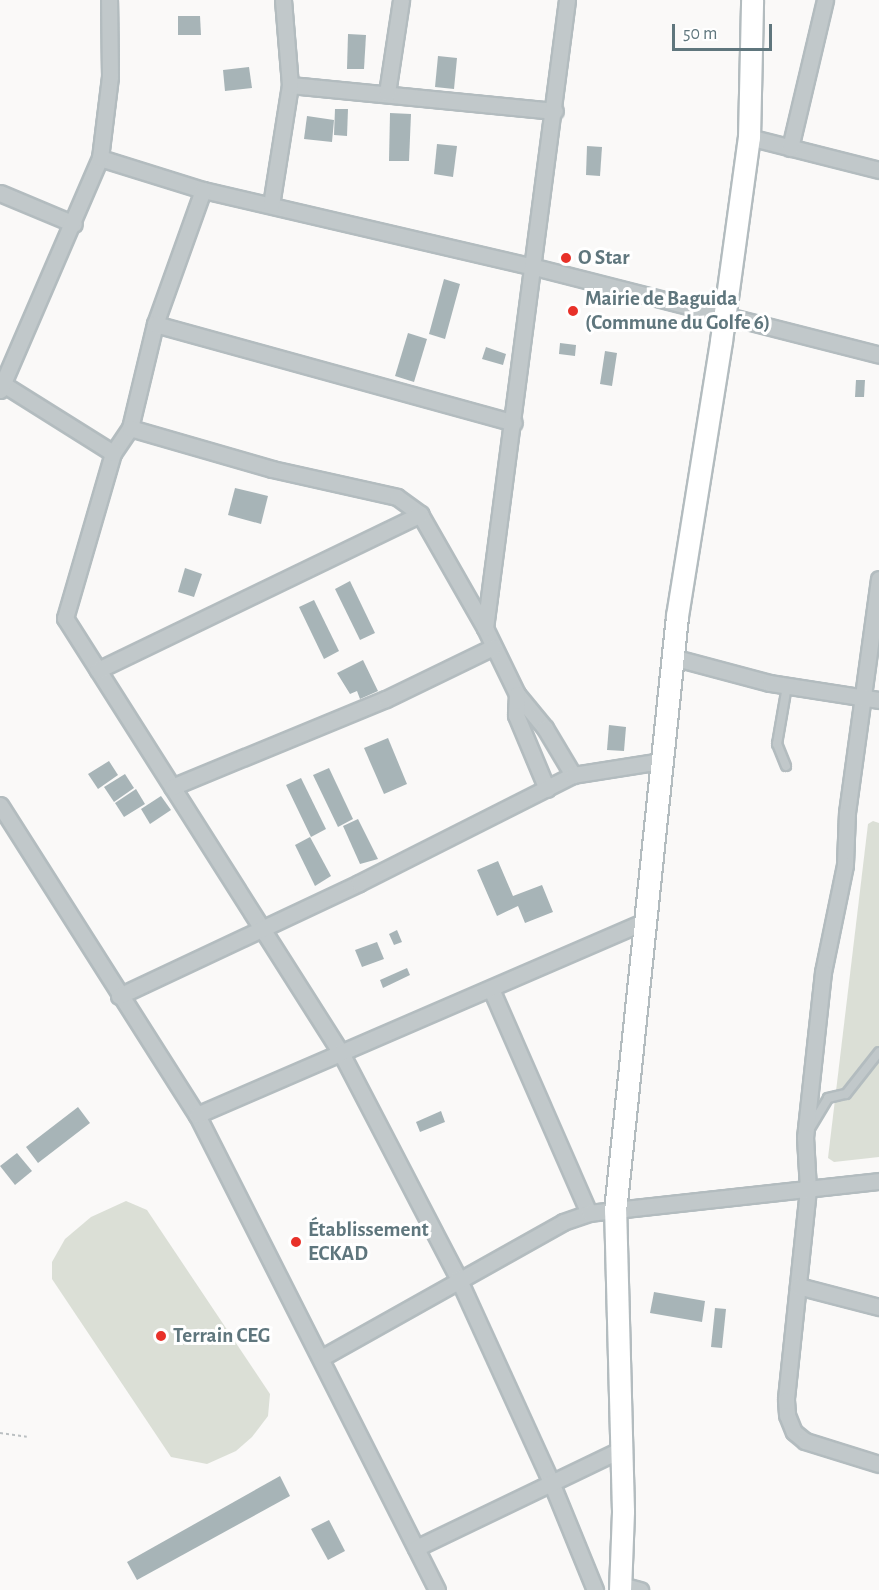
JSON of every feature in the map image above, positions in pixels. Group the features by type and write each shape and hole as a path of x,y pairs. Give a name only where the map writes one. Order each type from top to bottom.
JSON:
{"street":[{"path":"110,0 110,77 100,158 74,224 1,387 113,453"},
{"path":"271,205 290,85 283,0"},
{"path":"387,93 401,0"},
{"path":"485,628 535,267 567,0"},
{"path":"627,1588 615,1211 672,657 725,316 749,137 752,0"},
{"path":"790,147 825,0"},
{"path":"290,85 555,111"},
{"path":"749,137 879,170"},
{"path":"100,158 203,190 535,267 879,355"},
{"path":"203,190 155,324 130,428 113,453 65,618 341,1053 459,1278 551,1482 595,1590"},
{"path":"0,193 74,224"},
{"path":"155,324 514,423"},
{"path":"130,428 272,470 397,496 420,514 485,628 517,694 545,728 573,776"},
{"path":"98,670 420,514"},
{"path":"879,579 847,812 845,865 823,972 805,1137 808,1190 786,1400 787,1415 794,1432 818,1447 879,1464"},
{"path":"172,787 386,699 493,647"},
{"path":"672,657 787,686 879,700"},
{"path":"517,694 516,715 547,789"},
{"path":"119,996 261,930 573,776 661,760"},
{"path":"0,805 119,996 197,1115 437,1590"},
{"path":"197,1115 644,922"},
{"path":"491,989 589,1213"},
{"path":"321,1358 459,1278 563,1222 589,1213 879,1181"},
{"path":"798,1286 879,1307"},
{"path":"416,1548 622,1449"}],"lane":[{"path":"786,766 777,744 787,686"},
{"path":"805,1137 828,1098 846,1094 879,1052"}],"path":[{"path":"0,1433 27,1437"}],"shaded area":[{"path":"873,821 879,823 879,1157 834,1162 828,1158 868,824"},
{"name":"Terrain CEG","path":"126,1201 147,1210 270,1394 268,1416 252,1437 236,1451 207,1464 171,1457 52,1279 52,1262 65,1239 91,1217"}],"building":[{"path":"178,16 200,16 201,35 178,35"},
{"path":"348,34 366,35 364,69 347,69"},
{"path":"438,56 457,58 454,89 435,87"},
{"path":"249,67 252,88 225,91 223,70"},
{"path":"335,109 348,109 347,136 334,135"},
{"path":"390,113 411,114 409,161 389,161"},
{"path":"307,116 334,120 332,142 304,139"},
{"path":"437,144 457,146 453,177 434,174"},
{"path":"587,146 602,147 600,176 586,175"},
{"path":"444,279 460,284 445,339 429,334"},
{"path":"408,333 427,339 414,382 395,376"},
{"path":"560,343 576,345 575,356 559,354"},
{"path":"486,347 506,354 503,365 482,359"},
{"path":"605,351 617,353 612,386 600,384"},
{"path":"856,380 865,380 864,397 855,397"},
{"path":"235,488 268,496 261,524 228,515"},
{"path":"185,568 202,574 194,597 178,592"},
{"path":"350,581 375,633 360,640 335,589"},
{"path":"314,600 339,651 324,659 299,607"},
{"path":"363,660 378,691 360,699 357,691 350,694 337,673"},
{"path":"609,725 626,727 624,751 607,750"},
{"path":"388,738 407,784 384,794 364,748"},
{"path":"109,761 118,775 98,789 88,774"},
{"path":"329,768 353,819 338,827 313,775"},
{"path":"125,774 134,788 114,802 104,787"},
{"path":"301,778 326,829 311,837 286,785"},
{"path":"136,789 145,804 124,817 115,803"},
{"path":"161,796 171,810 150,824 141,809"},
{"path":"358,819 378,859 360,864 343,826"},
{"path":"310,837 331,876 315,886 295,845"},
{"path":"498,861 513,896 542,885 553,912 525,923 518,906 497,916 477,870"},
{"path":"397,930 402,942 394,945 389,934"},
{"path":"377,942 384,959 362,967 355,950"},
{"path":"407,968 410,975 383,988 380,980"},
{"path":"78,1107 90,1123 38,1163 26,1147"},
{"path":"441,1111 445,1122 420,1132 416,1122"},
{"path":"17,1153 32,1171 15,1185 0,1166"},
{"path":"654,1292 705,1301 702,1322 650,1313"},
{"path":"715,1308 726,1309 722,1348 711,1347"},
{"path":"280,1476 290,1496 137,1580 127,1562"},
{"path":"329,1520 345,1551 328,1560 311,1529"}],"place":[{"name":"O Star","path":"566,258"},
{"name":"Mairie de Baguida (Commune du Golfe 6)","path":"573,311"},
{"name":"Établissement ECKAD","path":"296,1242"},
{"name":"Terrain CEG","path":"161,1336"}]}
